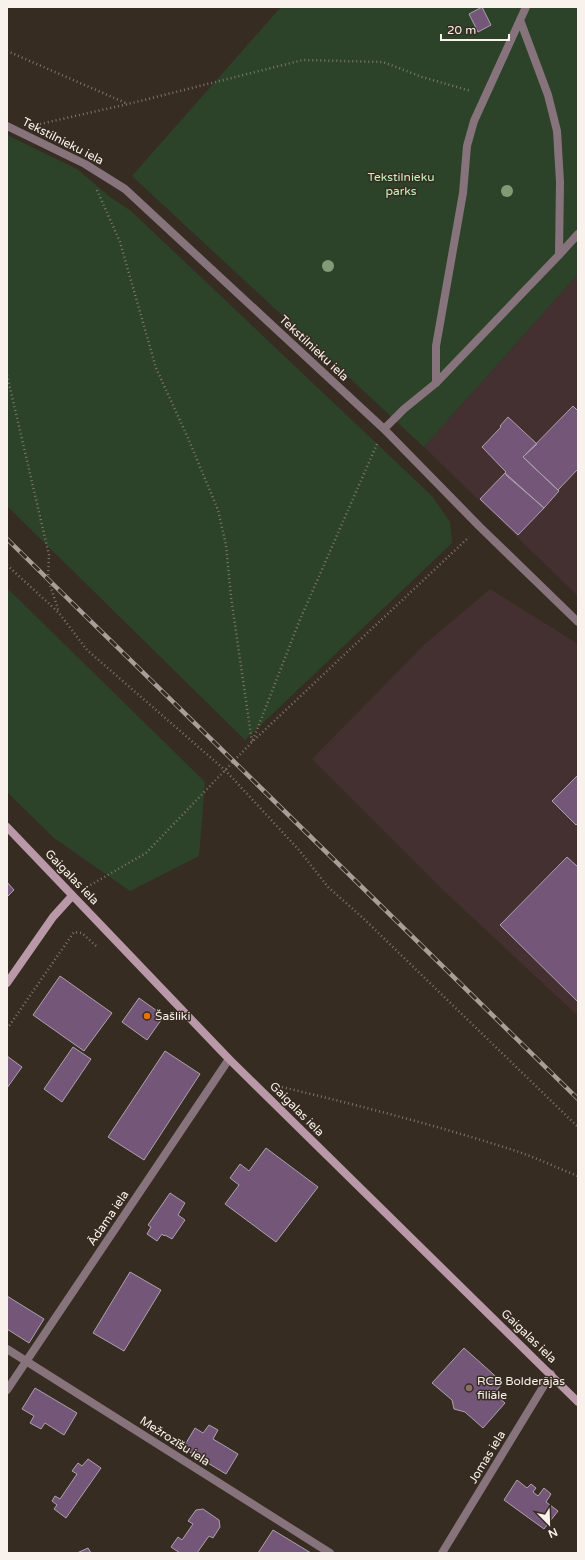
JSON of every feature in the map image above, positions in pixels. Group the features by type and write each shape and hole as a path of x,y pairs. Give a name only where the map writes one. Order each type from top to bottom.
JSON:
{"street":[{"path":"436,383 436,346 463,193 467,146 474,121 485,95 526,7"},
{"path":"520,20 548,95 557,131 560,182 559,255"},
{"name":"Tekstilnieku iela","path":"7,126 85,164 125,189 384,429 480,527 578,622"},
{"path":"384,429 404,409 436,383 578,234"},
{"name":"Gaigalas iela","path":"7,827 229,1059 578,1402"},
{"path":"7,983 53,917 72,896"},
{"name":"Ādama iela","path":"7,1390 229,1059"},
{"name":"Mežrozīšu iela","path":"7,1349 27,1360 221,1485 330,1553"},
{"name":"Jomas iela","path":"442,1553 551,1374"}],"path":[{"path":"7,51 128,104"},
{"path":"16,130 128,104 303,60 383,62 422,77 485,95"},
{"path":"85,164 120,242 156,368 188,438 218,510 226,544 231,597 252,742"},
{"path":"7,375 49,555 48,580 59,613"},
{"path":"72,896 146,853 197,802 225,770 246,751 252,742 299,622 384,429"},
{"path":"252,742 480,527"},
{"path":"7,564 59,613 87,650 225,770 299,850 328,887 363,918 578,1127"},
{"path":"7,1029 74,932 82,932 99,948"},
{"path":"280,1087 375,1109 444,1129 517,1152 578,1176"}],"shaded area":[{"path":"578,274 578,596 424,447"},
{"path":"490,589 578,644 578,1016 444,891 312,759 424,645"}],"green space":[{"name":"Tekstilnieku parks","path":"281,7 578,7 578,274 424,447 132,176"},
{"path":"7,135 77,169 110,197 131,211 432,496 450,522 452,543 245,740 7,506"},
{"path":"7,588 205,782 199,856 130,891 54,838 7,792"}],"building":[{"path":"482,7 491,25 478,32 469,14"},
{"path":"573,406 578,411 578,469 558,490 523,457"},
{"path":"508,417 537,444 523,457 559,491 544,508 507,476 505,473 506,472 482,447 501,427 500,426"},
{"path":"505,473 544,508 518,535 480,499"},
{"path":"578,775 578,823 576,825 552,801"},
{"path":"567,857 578,867 578,1002 500,925"},
{"path":"7,882 14,890 7,897"},
{"path":"60,976 112,1013 84,1051 33,1015"},
{"path":"139,998 164,1016 147,1040 122,1022"},
{"path":"73,1047 91,1059 62,1102 44,1089"},
{"path":"165,1051 200,1074 144,1160 108,1137"},
{"path":"7,1056 22,1067 7,1088"},
{"path":"266,1148 318,1187 276,1242 225,1204 239,1185 230,1178 240,1164 249,1171"},
{"path":"170,1193 185,1203 178,1215 185,1220 172,1239 162,1234 157,1241 147,1234 151,1227 148,1225"},
{"path":"130,1272 161,1290 124,1351 93,1333"},
{"path":"7,1296 44,1319 29,1343 7,1329"},
{"name":"RCB Bolderājas filiāle","path":"464,1348 503,1383 494,1393 505,1403 483,1428 465,1412 454,1409 452,1400 432,1383"},
{"path":"35,1388 77,1413 64,1435 45,1423 41,1429 30,1423 34,1416 22,1409"},
{"path":"209,1425 218,1430 213,1439 238,1454 226,1474 183,1448 195,1428 203,1433"},
{"path":"88,1459 101,1468 66,1518 54,1509 57,1505 52,1501 55,1496 60,1499 77,1474 72,1471 78,1463 82,1466"},
{"path":"517,1480 527,1488 531,1484 536,1488 533,1492 538,1496 544,1488 551,1494 546,1502 558,1511 544,1529 504,1500"},
{"path":"203,1509 219,1520 220,1527 213,1538 209,1536 197,1553 180,1553 171,1547 178,1537 182,1540 193,1524 188,1521 196,1510"},
{"path":"273,1530 311,1553 258,1553"},
{"path":"88,1548 91,1553 77,1553"}],"railway":[{"path":"7,539 578,1099"}],"place":[{"name":"Šašliki","path":"147,1016"},
{"name":"RCB Bolderājas filiāle","path":"469,1388"}]}
